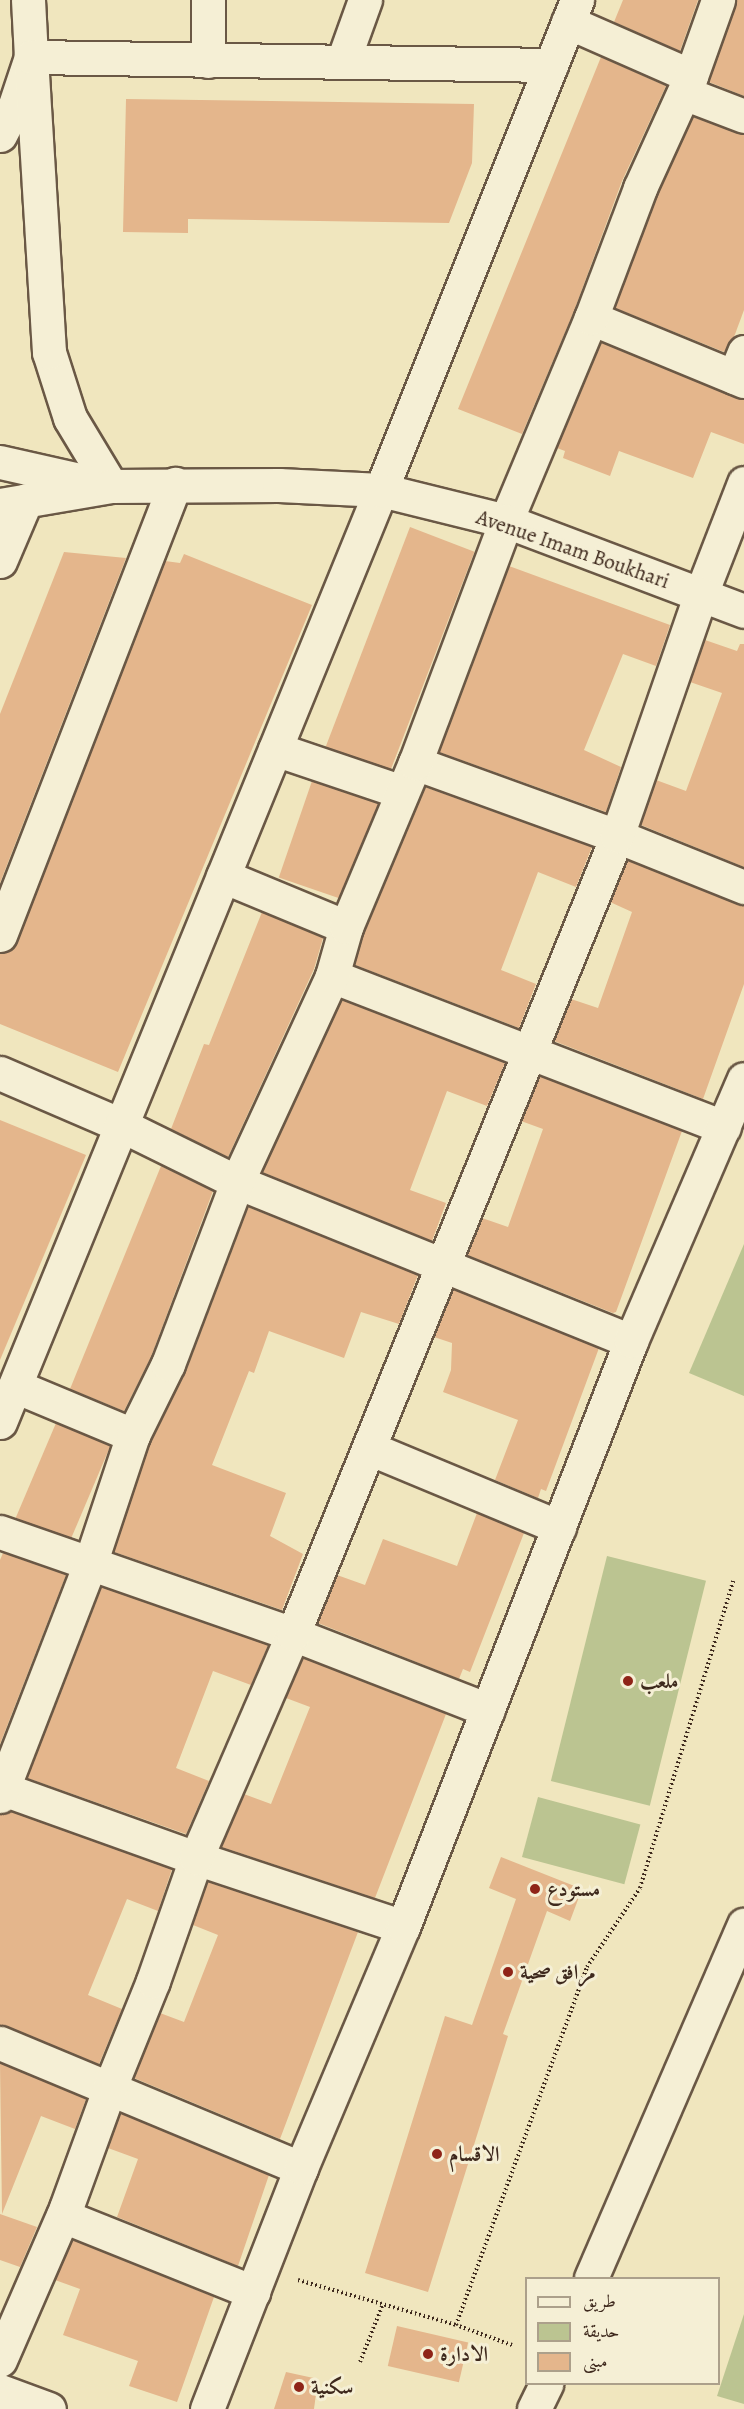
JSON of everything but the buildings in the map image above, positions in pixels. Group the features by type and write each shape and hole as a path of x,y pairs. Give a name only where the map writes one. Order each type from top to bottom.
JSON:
{"street":[{"path":"28,0 49,352 70,418 111,486"},
{"path":"208,0 208,61"},
{"path":"343,61 365,0"},
{"path":"403,1927 1,1792 90,1564 133,1436 168,1364 237,1182 332,976 346,927 408,778 506,521 591,318 640,188 687,84 718,0"},
{"path":"0,1422 381,490 572,11 687,84 744,116"},
{"path":"31,57 550,65"},
{"path":"0,135 15,105 31,57"},
{"path":"591,318 741,370"},
{"name":"Avenue Imam Boukhari","path":"0,462 111,486"},
{"path":"0,2360 63,2216 110,2087 153,1982 196,1858 293,1634 617,836 701,594 744,483"},
{"path":"0,935 175,484"},
{"name":"Avenue Imam Boukhari","path":"13,503 111,486 279,485 381,490 506,521 744,611"},
{"path":"0,561 13,503"},
{"path":"275,749 408,778 617,836 744,887"},
{"path":"223,876 346,927"},
{"path":"332,976 723,1127"},
{"path":"0,1073 121,1125 237,1182 631,1341"},
{"path":"207,2409 301,2168 403,1927 631,1341 744,1079"},
{"path":"15,1386 133,1436"},
{"path":"369,1448 559,1527"},
{"path":"0,1532 293,1634 488,1710"},
{"path":"591,2277 744,1925"},
{"path":"0,2043 301,2168"},
{"path":"63,2216 258,2281"},
{"path":"534,2409 546,2385"},
{"path":"0,2391 49,2409"}],"path":[{"path":"456,2325 586,1967 640,1888 734,1581"},
{"path":"258,2281 383,2304 456,2325 512,2345"},
{"path":"360,2362 383,2304"}],"green space":[{"path":"744,1244 744,1396 689,1373"},
{"name":"ملعب","path":"607,1556 706,1581 650,1806 551,1781"},
{"path":"538,1797 640,1824 624,1884 522,1857"},
{"path":"744,2314 744,2404 717,2396"}],"place":[{"name":"ملعب","path":"628,1681"},
{"name":"مستودع","path":"535,1889"},
{"name":"مرافق صحية","path":"508,1972"},
{"name":"الاقسام","path":"437,2154"},
{"name":"الادارة","path":"428,2354"},
{"name":"سكنية","path":"299,2387"}]}
